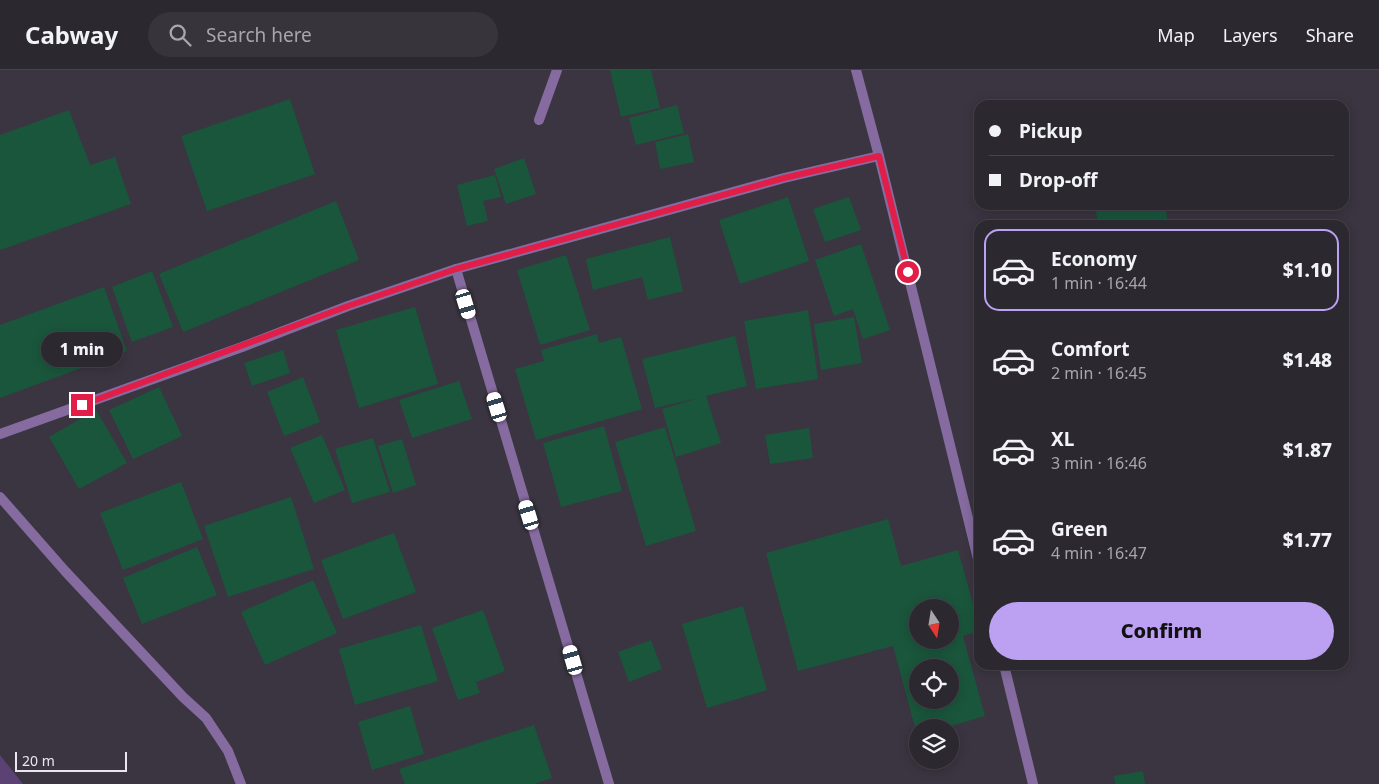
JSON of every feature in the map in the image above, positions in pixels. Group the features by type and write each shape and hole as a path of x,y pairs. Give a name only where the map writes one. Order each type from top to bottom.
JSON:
{"street":[{"path":"539,120 557,70"},
{"path":"856,70 974,543"},
{"path":"0,434 242,347 348,306 456,269 784,178 879,156"},
{"path":"456,269 609,784"},
{"path":"0,497 65,571 183,697 206,718 228,751 240,784"},
{"path":"1005,670 1033,784"}],"shaded area":[{"path":"0,755 23,784 0,784"}],"building":[{"path":"610,70 651,70 660,108 621,117"},
{"path":"290,99 315,174 207,211 181,136"},
{"path":"677,105 684,133 636,145 629,118"},
{"path":"69,110 90,165 115,157 131,204 0,250 0,135"},
{"path":"688,134 694,162 660,169 655,142"},
{"path":"524,158 536,194 506,204 494,169"},
{"path":"495,175 501,197 483,201 488,221 467,226 457,185"},
{"path":"788,197 809,261 740,284 719,220"},
{"path":"849,197 861,230 825,242 813,209"},
{"path":"336,201 359,260 183,332 159,274"},
{"path":"1095,210 1165,210 1168,220 1098,220"},
{"path":"670,237 683,291 648,300 642,277 593,290 586,259"},
{"path":"861,244 890,330 863,339 853,309 834,316 815,260"},
{"path":"566,255 590,330 540,345 517,270"},
{"path":"152,271 173,327 132,342 112,287"},
{"path":"104,287 127,351 0,398 0,325"},
{"path":"415,307 438,384 359,408 336,330"},
{"path":"808,310 818,379 756,389 744,321"},
{"path":"854,317 862,363 821,370 814,324"},
{"path":"597,334 599,343 621,337 642,409 536,440 515,369 544,361 541,350"},
{"path":"735,336 747,386 706,396 721,443 676,457 662,409 698,398 655,408 642,359"},
{"path":"283,350 290,373 252,386 244,363"},
{"path":"303,377 320,422 284,436 267,392"},
{"path":"459,381 472,419 412,438 399,400"},
{"path":"159,387 182,436 133,459 109,410"},
{"path":"96,410 127,463 79,489 49,437"},
{"path":"604,426 622,491 561,507 543,443"},
{"path":"665,427 696,531 646,546 615,442"},
{"path":"809,428 813,458 770,464 765,435"},
{"path":"322,435 345,490 314,503 290,448"},
{"path":"373,438 390,492 352,503 335,449"},
{"path":"402,439 416,485 393,493 378,446"},
{"path":"181,482 203,539 123,570 100,513"},
{"path":"291,497 314,569 228,597 204,526"},
{"path":"888,519 901,566 958,550 974,607 974,633 963,636 985,716 959,724 959,719 913,719 910,709 959,709 959,659 909,659 909,705 893,646 798,671 766,553"},
{"path":"394,533 416,592 343,619 321,560"},
{"path":"197,547 217,595 142,624 123,578"},
{"path":"313,580 337,633 265,665 241,612"},
{"path":"743,606 767,690 707,708 682,624"},
{"path":"483,610 505,671 476,682 480,693 458,700 432,628"},
{"path":"421,625 438,681 355,705 339,649"},
{"path":"651,640 662,669 629,682 618,652"},
{"path":"410,706 424,754 372,770 358,722"},
{"path":"534,725 552,778 534,784 405,784 399,769"},
{"path":"1143,771 1145,784 1115,784 1114,776"}],"route":[{"path":"82,405 348,306 456,269 784,178 879,156 908,272"}]}
